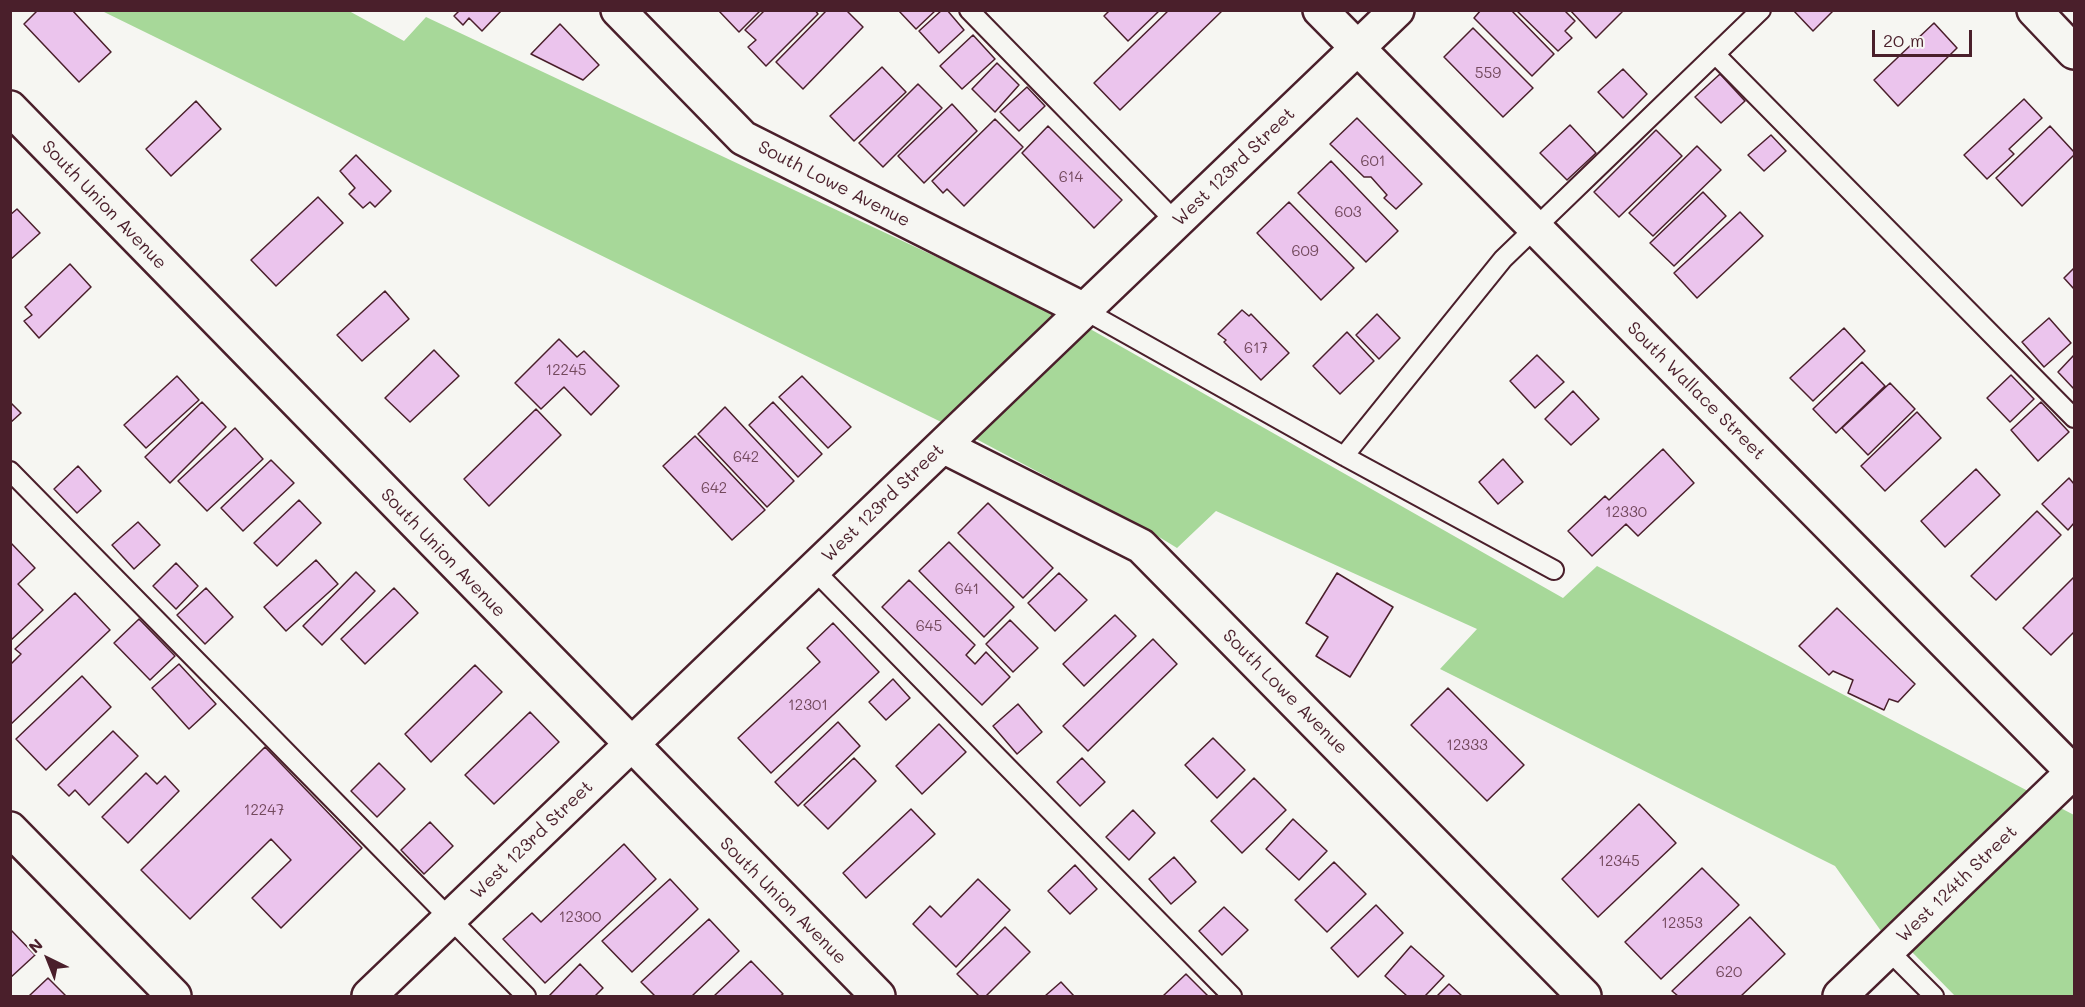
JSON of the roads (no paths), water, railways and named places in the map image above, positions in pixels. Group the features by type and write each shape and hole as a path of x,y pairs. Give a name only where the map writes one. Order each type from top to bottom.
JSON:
{"street":[{"name":"South Lowe Avenue","path":"618,10 743,138 1084,310"},
{"name":"South Wallace Street","path":"1320,10 2074,771"},
{"name":"West 123rd Street","path":"369,996 1397,10"},
{"path":"2034,10 2074,52"},
{"name":"South Union Avenue","path":"10,108 878,996"},
{"name":"South Lowe Avenue","path":"942,446 1141,546 1584,996"},
{"name":"West 124th Street","path":"1840,996 2074,771"},
{"path":"10,830 174,996"}],"lane":[{"path":"969,10 1176,222"},
{"path":"1344,456 1503,259 1761,10"},
{"path":"1716,55 2074,418"},
{"path":"1084,310 1344,456 1554,570"},
{"path":"10,471 526,996"},
{"path":"814,570 1232,996"},
{"path":"1888,950 1934,996"}]}
